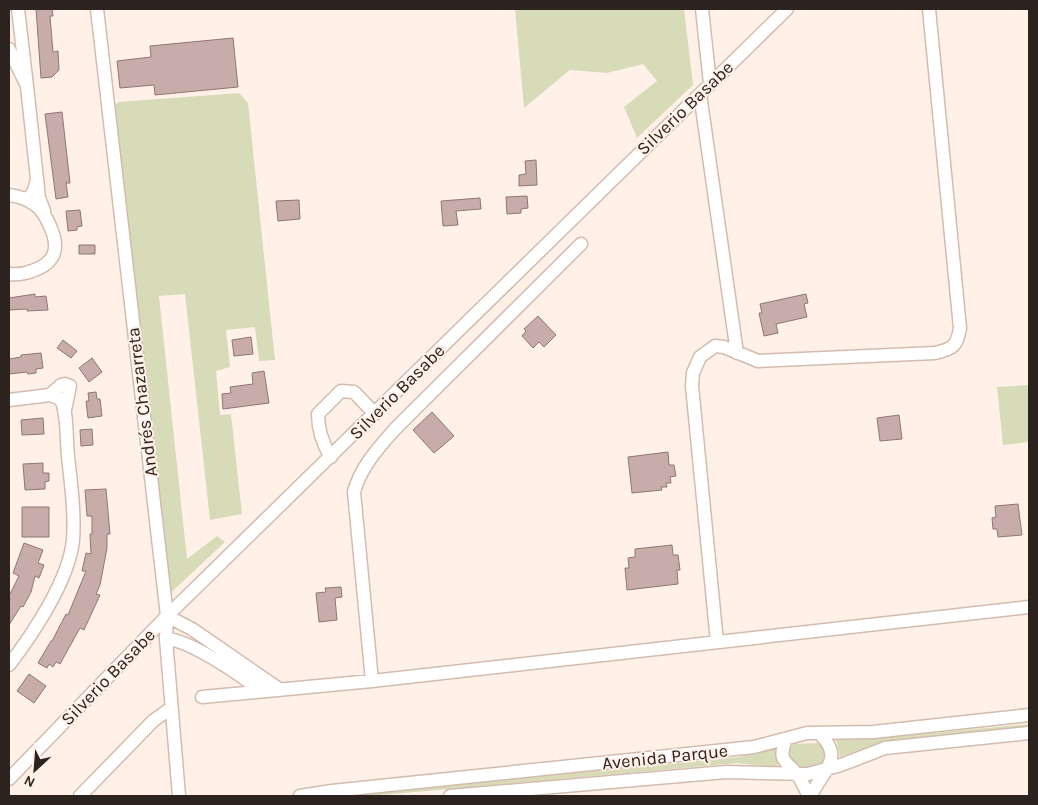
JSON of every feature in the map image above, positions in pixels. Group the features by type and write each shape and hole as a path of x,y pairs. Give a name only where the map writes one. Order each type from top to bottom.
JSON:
{"street":[{"path":"10,275 42,268 54,254 56,247 39,198 18,9"},
{"name":"Andrés Chazarreta","path":"97,9 167,616 166,639 179,796"},
{"path":"702,9 710,84"},
{"name":"Silverio Basabe","path":"9,779 167,616 787,9"},
{"path":"717,642 692,386 695,366 700,357 715,346 724,347 758,361 775,362 935,353 956,345 960,328 929,9"},
{"path":"9,49 27,86"},
{"path":"700,94 737,353"},
{"path":"27,200 34,191 37,179"},
{"path":"9,195 27,200 40,208 46,216"},
{"path":"372,681 354,492 357,481 395,429 581,244"},
{"path":"9,400 50,395 61,385 70,386 65,415 73,528 72,550 65,570 45,612 9,666"},
{"path":"331,456 324,445 318,426 318,414 341,391 354,392 375,414"},
{"path":"202,697 372,681 1029,607"},
{"path":"167,616 192,629 279,689"},
{"path":"166,639 187,643 250,682 260,691"},
{"path":"80,796 154,721 171,708"},
{"name":"Avenida Parque","path":"300,796 342,790 754,748 807,733 874,732 1029,715"},
{"path":"786,739 782,752 783,760 796,774 810,796 828,769 832,757 828,742 819,733"},
{"name":"Avenida Parque","path":"450,796 726,772 808,774 828,769 885,748 1029,733"}],"green space":[{"path":"515,9 684,9 693,85 637,138 624,107 657,81 643,64 607,73 570,70 524,108"},
{"path":"239,93 248,103 275,360 259,361 255,327 226,330 230,367 216,371 220,415 231,414 242,514 210,520 185,294 159,296 187,559 217,536 225,542 163,600 110,113 118,102"},
{"path":"1029,385 1029,442 1003,445 997,387"},
{"path":"1029,724 1029,726 888,741 840,757 836,739 889,737"},
{"path":"818,743 824,746 826,753 823,762 819,765 798,769 787,762 789,748 794,744"},
{"path":"776,749 778,768 737,763 371,796 336,796 738,757"}],"building":[{"path":"36,9 52,9 53,16 50,16 53,52 58,51 59,70 52,77 41,78"},
{"path":"233,38 238,87 155,95 154,85 120,88 117,61 151,57 150,46"},
{"path":"62,112 70,183 66,183 68,197 56,199 45,114"},
{"path":"536,160 537,185 519,186 519,175 526,174 525,161"},
{"path":"527,196 528,208 521,209 521,213 507,214 506,197"},
{"path":"480,198 481,209 456,211 458,225 443,226 441,201"},
{"path":"299,200 300,219 278,221 276,201"},
{"path":"80,210 82,226 77,227 77,230 68,231 66,211"},
{"path":"79,245 95,245 95,254 79,254"},
{"path":"35,294 35,297 46,296 48,310 9,310 9,298"},
{"path":"806,294 808,303 804,304 807,317 776,324 778,333 764,336 759,313 762,313 760,304"},
{"path":"538,316 556,335 544,347 539,342 533,348 522,336 526,331 524,329"},
{"path":"251,337 253,354 234,356 232,340"},
{"path":"63,340 77,351 71,358 57,348"},
{"path":"41,353 43,368 36,369 36,373 9,374 9,359 21,357 21,355"},
{"path":"92,358 102,372 89,382 79,368"},
{"path":"264,371 269,403 223,409 222,394 231,393 230,387 253,384 252,373"},
{"path":"96,392 97,399 100,399 102,416 88,418 86,401 89,401 88,393"},
{"path":"432,412 454,436 434,453 413,430"},
{"path":"899,415 902,439 880,441 877,418"},
{"path":"43,418 44,434 22,435 21,420"},
{"path":"92,429 93,445 81,446 80,430"},
{"path":"668,452 669,465 674,465 676,476 670,477 671,483 666,483 667,487 661,487 662,490 632,493 628,457"},
{"path":"43,463 43,473 49,473 49,481 45,482 45,489 25,490 23,464"},
{"path":"106,489 110,534 107,534 107,548 100,585 96,594 100,595 84,630 80,628 60,664 56,662 53,667 49,664 47,668 38,663 66,614 68,615 86,571 82,571 86,553 91,554 90,534 92,534 92,516 87,516 85,490"},
{"path":"1018,504 1022,535 998,537 997,529 993,529 992,518 996,517 995,506"},
{"path":"22,507 49,507 49,537 22,537"},
{"path":"24,543 43,550 38,563 44,565 39,578 35,576 31,592 23,607 21,606 9,625 9,596 19,576 13,573"},
{"path":"672,545 673,555 678,555 680,570 677,570 678,584 627,590 625,568 629,568 628,558 635,557 635,549"},
{"path":"341,587 342,597 335,598 337,620 319,622 316,593 326,592 325,588"},
{"path":"29,674 46,686 34,703 17,691"}]}
